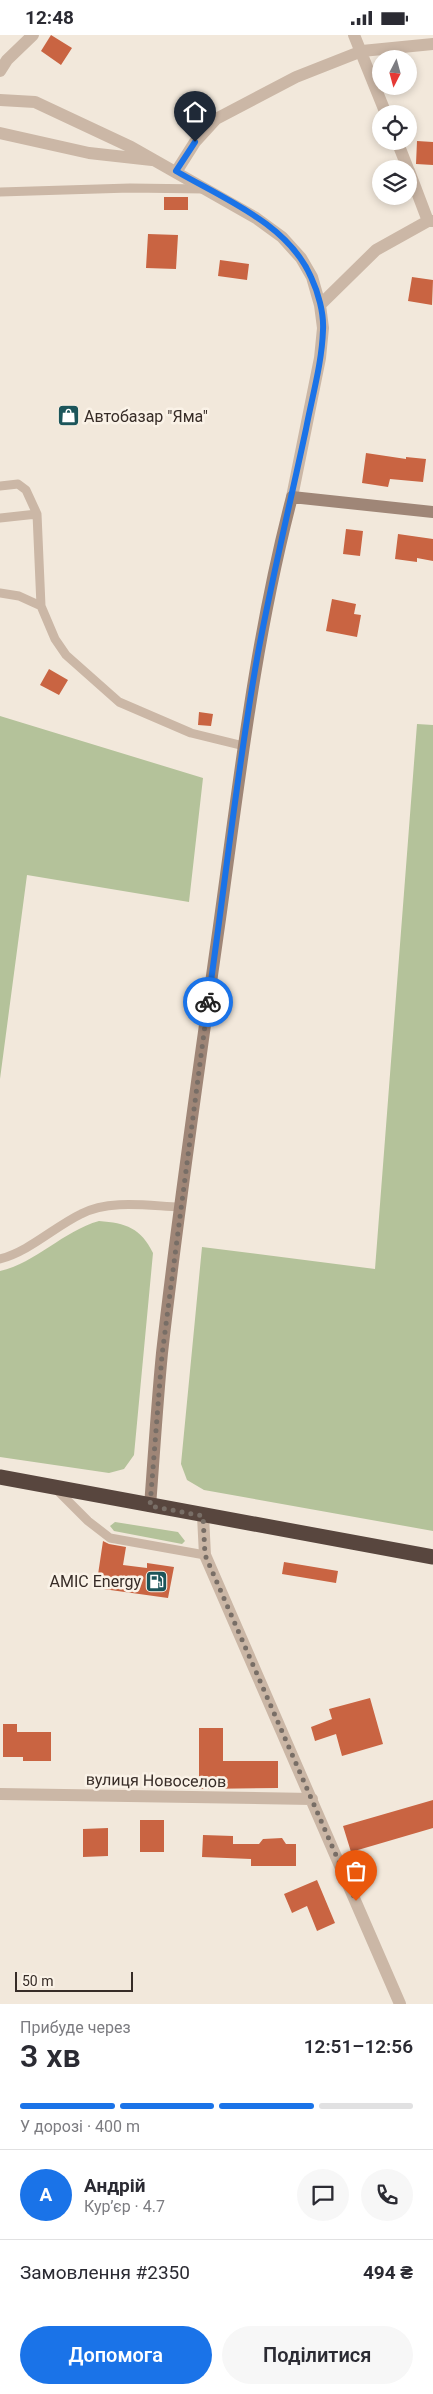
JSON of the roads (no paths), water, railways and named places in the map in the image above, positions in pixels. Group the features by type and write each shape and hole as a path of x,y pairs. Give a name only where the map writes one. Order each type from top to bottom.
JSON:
{"highway":[{"path":"0,1477 433,1557"}],"street":[{"path":"0,71 7,60 33,35"},
{"path":"354,35 383,105"},
{"path":"176,171 195,142 216,119 296,77 362,51 433,44"},
{"path":"0,100 35,102 157,160 256,218 282,237 300,258 312,277 320,305 323,328 320,358 292,497 277,555 258,655 244,746 180,1207 162,1355 150,1506"},
{"path":"0,133 89,153 157,160"},
{"path":"320,305 376,249 431,221 417,190"},
{"path":"292,497 433,512"},
{"path":"203,1516 205,1555 400,2004"},
{"name":"вулиця Новоселов","path":"0,1794 312,1799"}],"lane":[{"path":"0,193 130,188 207,189"},
{"path":"0,486 18,484 26,490 37,514 41,606 55,639 66,655 119,702 190,733 244,746"},
{"path":"0,518 37,514"},
{"path":"0,593 19,596 41,606"},
{"path":"0,1259 23,1249 83,1213 97,1208 114,1205 180,1207"},
{"path":"55,1488 88,1521 110,1538 205,1555"}],"place":[{"name":"Автобазар \"Яма\"","path":"68,416"},
{"name":"AMIC Energy","path":"157,1581"}]}
